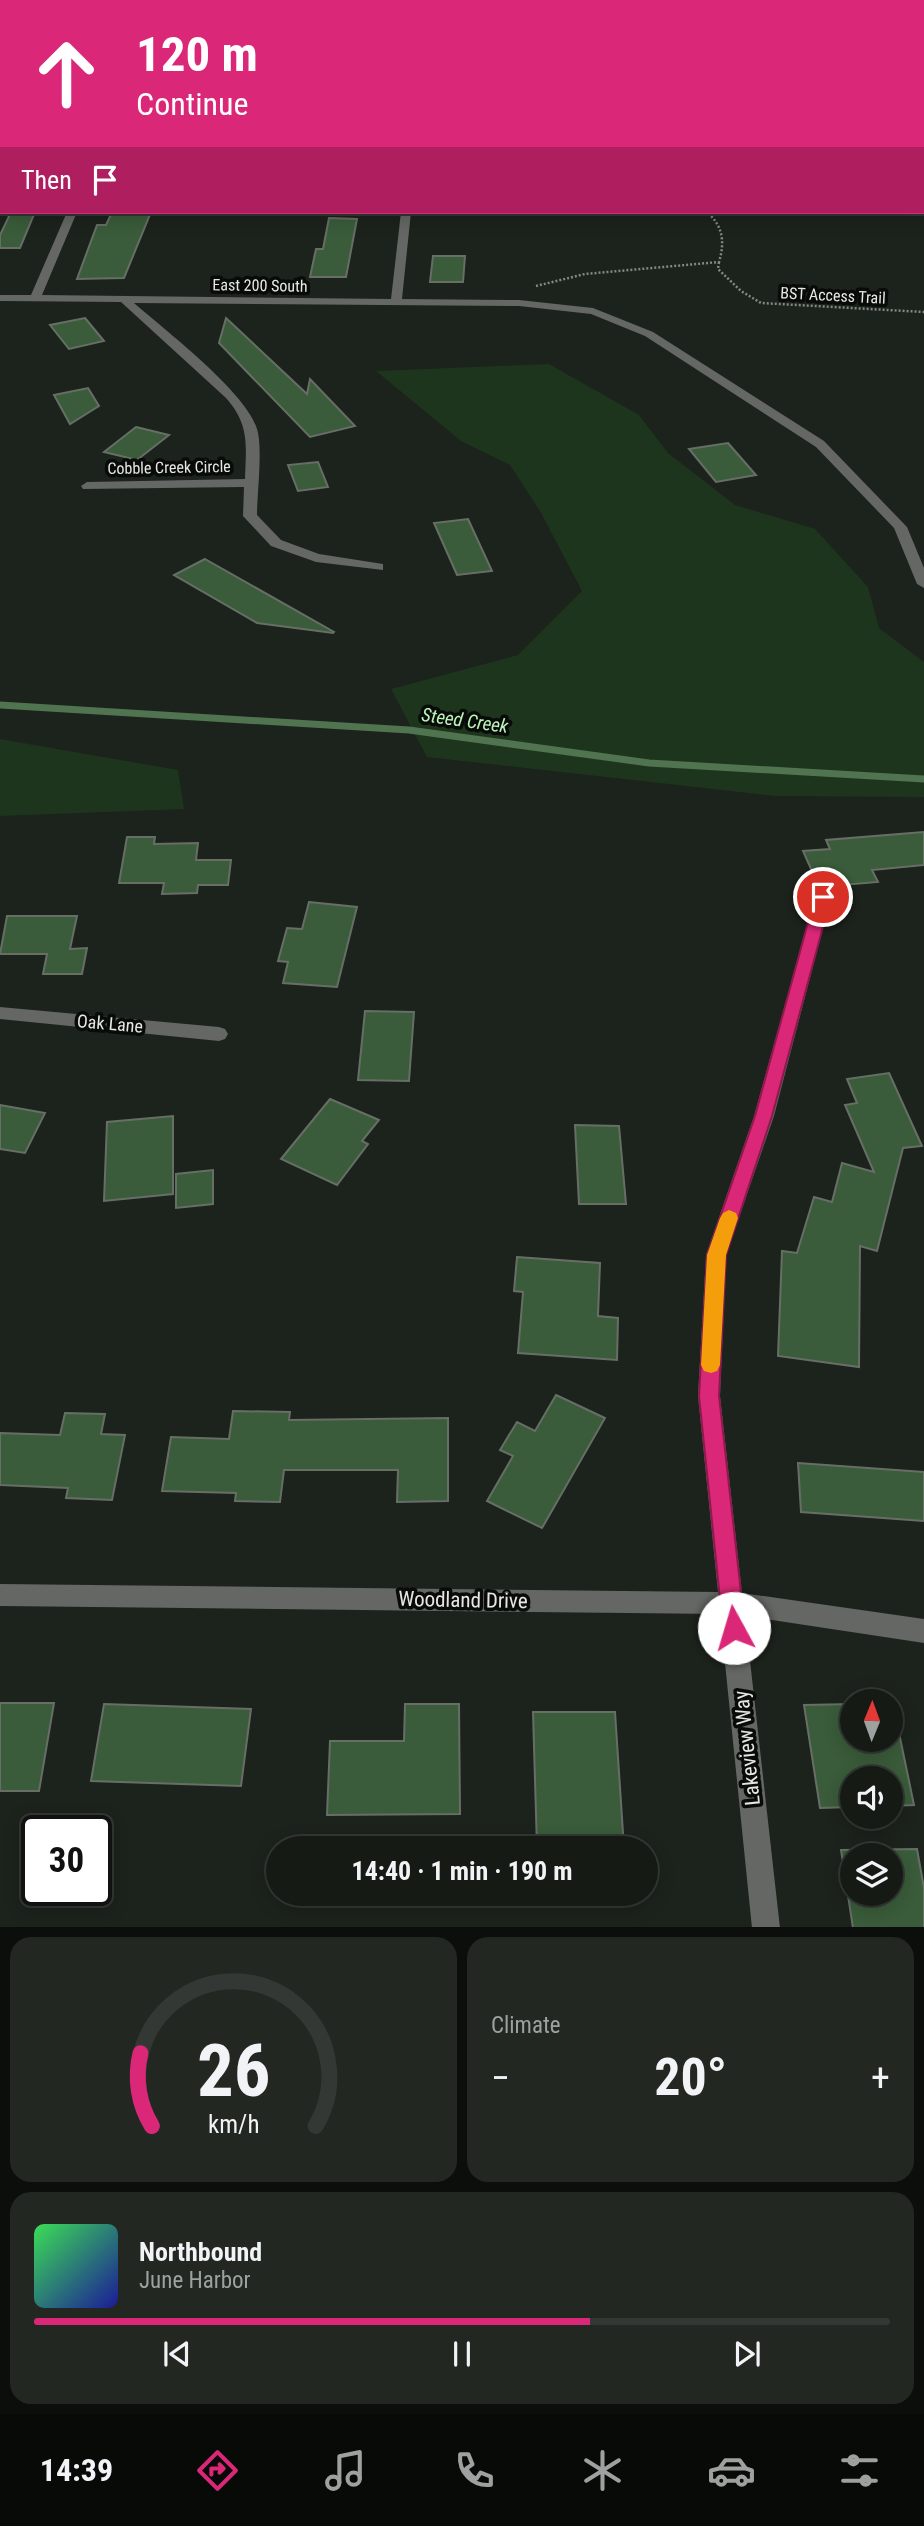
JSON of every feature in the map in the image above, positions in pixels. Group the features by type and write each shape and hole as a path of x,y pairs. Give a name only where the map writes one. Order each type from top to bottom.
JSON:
{"street":[{"path":"35,299 71,214"},
{"path":"396,303 406,214"},
{"name":"East 200 South","path":"0,298 519,303 593,311 649,334 820,444 900,527 924,584"},
{"path":"125,300 244,411 252,432 250,516 276,543 316,558 378,567"},
{"name":"Cobble Creek Circle","path":"88,486 251,483"},
{"name":"Lakeview Way","path":"766,1927 709,1396 716,1255 764,1116 823,897"},
{"name":"Oak Lane","path":"0,1013 219,1034"},
{"name":"Woodland Drive","path":"0,1595 731,1602 924,1631"}],"path":[{"path":"533,286 585,274 719,262 725,244 719,227 709,214"},
{"name":"BST Access Trail","path":"719,262 718,269 741,292 761,303 924,312"}],"green space":[{"path":"549,364 639,415 668,453 735,505 815,529 868,587 879,628 924,662 924,797 775,796 427,757 391,689 518,655 582,591 540,511 510,465 461,441 376,371"},
{"path":"0,739 178,770 184,809 0,816"}],"building":[{"path":"10,214 34,214 20,248 0,248 0,235"},
{"path":"111,214 150,214 124,278 77,279 97,225 106,225"},
{"path":"329,218 357,219 346,277 310,277 316,249 323,249"},
{"path":"433,256 465,256 463,282 430,282"},
{"path":"85,318 104,341 69,349 50,325"},
{"path":"226,318 307,394 310,379 355,426 310,437 219,343"},
{"path":"88,388 99,406 70,424 54,395"},
{"path":"136,427 169,435 137,460 104,452"},
{"path":"728,443 756,475 716,482 689,449"},
{"path":"318,462 328,487 298,491 288,465"},
{"path":"468,519 492,571 457,575 434,523"},
{"path":"205,559 334,632 257,623 174,575"},
{"path":"924,832 924,865 872,870 878,882 819,887 803,851 830,849 826,840"},
{"path":"127,837 155,837 154,844 198,843 196,860 231,860 228,885 198,885 197,893 162,894 164,883 119,883"},
{"path":"309,902 357,907 337,987 283,983 288,962 278,961 287,928 302,929"},
{"path":"7,916 77,916 70,949 87,948 82,974 43,974 47,954 0,954"},
{"path":"365,1011 414,1012 409,1081 358,1080"},
{"path":"889,1073 922,1146 903,1148 877,1251 860,1246 859,1367 778,1356 782,1251 797,1253 814,1197 832,1202 842,1163 874,1172 845,1105 857,1103 847,1079"},
{"path":"330,1099 379,1120 362,1141 368,1144 337,1185 281,1159"},
{"path":"0,1105 45,1113 25,1153 0,1149"},
{"path":"173,1116 173,1194 104,1201 107,1122"},
{"path":"575,1125 619,1126 626,1204 579,1204"},
{"path":"213,1170 213,1204 176,1208 176,1174"},
{"path":"517,1257 600,1263 598,1316 618,1318 617,1360 518,1353 523,1292 514,1291"},
{"path":"556,1395 605,1418 542,1528 487,1501 513,1456 500,1450 517,1422 535,1431"},
{"path":"233,1411 290,1412 289,1420 448,1418 448,1501 397,1502 398,1470 284,1470 280,1502 235,1501 236,1493 162,1491 171,1437 229,1439"},
{"path":"65,1413 105,1414 101,1434 125,1435 112,1500 66,1498 68,1488 0,1485 0,1433 60,1435"},
{"path":"798,1463 924,1472 924,1521 801,1512"},
{"path":"0,1703 54,1703 39,1791 0,1791"},
{"path":"104,1704 251,1709 241,1786 91,1781"},
{"path":"405,1704 459,1704 460,1814 327,1815 330,1741 404,1741"},
{"path":"840,1704 840,1752 903,1752 914,1805 903,1805 903,1766 840,1766 840,1807 820,1808 804,1705"},
{"path":"533,1712 615,1712 623,1836 537,1836"},
{"path":"903,1849 917,1849 924,1888 924,1927 853,1927 850,1906 903,1906"}],"waterway":[{"name":"Steed Creek","path":"0,705 409,730 649,763 924,779"}],"slow traffic":[{"path":"711,1365 716,1255 729,1218"}],"route":[{"path":"734,1628 709,1396 716,1255 764,1116 823,897"}]}
